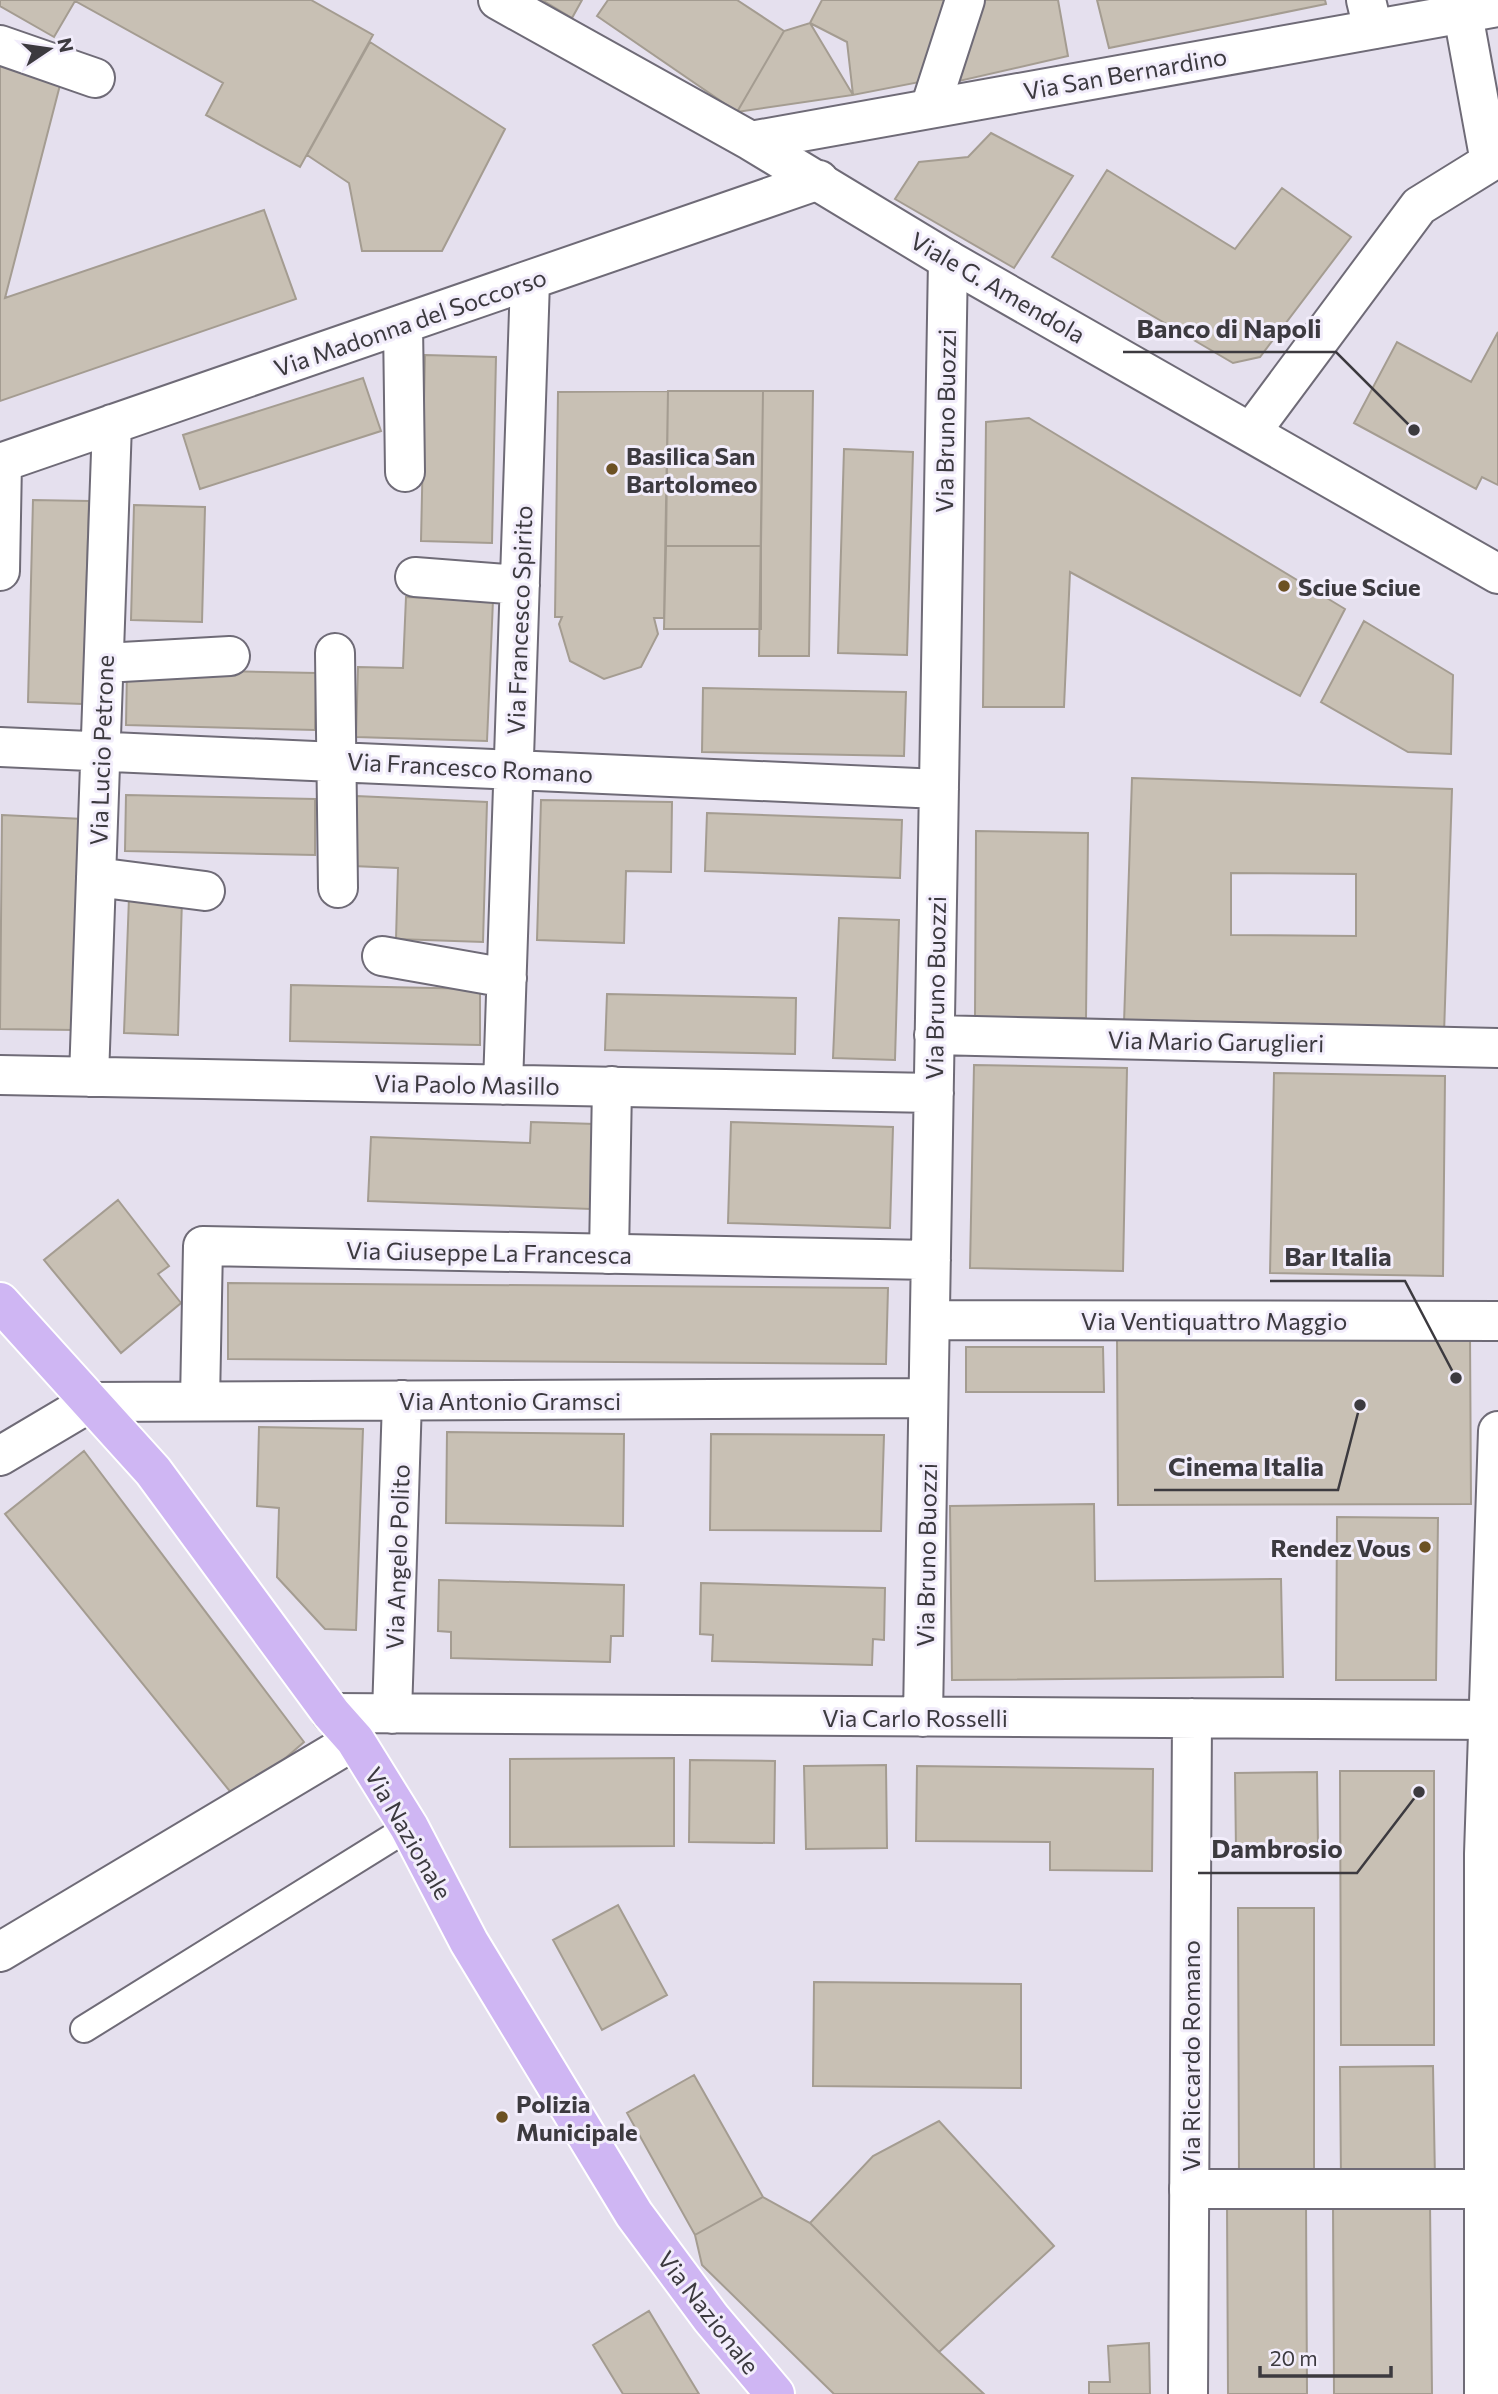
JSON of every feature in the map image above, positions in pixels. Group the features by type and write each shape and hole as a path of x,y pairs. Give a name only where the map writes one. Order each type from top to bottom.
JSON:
{"main road":[{"name":"Via Nazionale","path":"0,1301 153,1471 343,1726 410,1827 469,1942 634,2214 711,2318 775,2394"}],"street":[{"name":"Viale G. Amendola","path":"498,0 819,180 948,260 1498,574"},
{"path":"930,108 965,0"},
{"name":"Via San Bernardino","path":"751,141 930,108 1370,15 1480,11"},
{"path":"1251,432 1419,206 1490,162 1480,11"},
{"path":"0,44 96,78"},
{"name":"Via Madonna del Soccorso","path":"1,462 819,180"},
{"name":"Via Bruno Buozzi","path":"923,1717 948,260"},
{"name":"Via Francesco Spirito","path":"503,1085 530,281"},
{"path":"403,324 405,472"},
{"name":"Via Lucio Petrone","path":"89,1077 113,424"},
{"path":"0,571 1,462"},
{"path":"415,577 520,585"},
{"path":"335,653 338,888"},
{"path":"104,663 230,656"},
{"name":"Via Francesco Romano","path":"0,747 939,789"},
{"path":"96,877 205,891"},
{"path":"382,956 507,978"},
{"name":"Via Mario Garuglieri","path":"934,1035 1498,1048"},
{"name":"Via Paolo Masillo","path":"0,1075 934,1093"},
{"path":"609,1254 611,1086"},
{"name":"Via Giuseppe La Francesca","path":"200,1401 203,1247 931,1260"},
{"name":"Via Ventiquattro Maggio","path":"930,1320 1498,1321"},
{"name":"Via Antonio Gramsci","path":"91,1402 929,1398"},
{"name":"Via Angelo Polito","path":"392,1714 402,1400"},
{"path":"0,1456 91,1402"},
{"path":"1489,2378 1484,2189 1491,2141 1484,1854 1493,1720 1498,1431"},
{"name":"Via Carlo Rosselli","path":"343,1726 392,1714 1493,1720"},
{"name":"Via Riccardo Romano","path":"1188,2394 1192,1718"},
{"path":"0,1952 343,1726"},
{"path":"1189,2189 1484,2189"}],"lane":[{"path":"84,2029 410,1827"}],"building":[{"path":"0,0 311,0 373,35 300,167 206,115 223,83 75,1 54,37 0,6"},
{"path":"542,0 582,0 572,18"},
{"path":"608,0 737,0 784,31 737,112 597,16"},
{"path":"822,0 953,0 925,81 853,95 810,23"},
{"path":"973,0 1058,0 1068,56 946,84"},
{"path":"1097,0 1325,0 1326,4 1109,48"},
{"path":"810,23 847,42 853,95 737,112 784,31"},
{"path":"370,42 505,129 442,251 362,251 349,183 307,155"},
{"path":"0,58 60,85 5,298 264,210 296,299 0,401"},
{"path":"991,133 1073,176 1014,268 895,199 919,162 968,157"},
{"path":"1107,170 1235,249 1282,188 1351,237 1260,357 1233,363 1052,257"},
{"path":"1498,332 1498,485 1482,477 1476,489 1354,423 1397,342 1471,382"},
{"path":"425,355 496,357 492,543 421,541"},
{"path":"363,378 381,431 200,489 183,435"},
{"name":"Basilica San Bartolomeo","path":"668,391 664,618 654,618 658,634 641,667 604,679 570,661 559,624 562,617 555,617 558,392"},
{"path":"668,391 763,391 761,546 666,546"},
{"path":"763,391 813,391 809,656 759,656"},
{"path":"1029,418 1345,609 1300,696 1070,572 1064,707 983,707 986,422"},
{"path":"844,449 913,452 907,655 838,653"},
{"path":"33,500 89,501 83,704 28,702"},
{"path":"134,505 205,507 202,622 131,620"},
{"path":"666,546 761,546 761,629 664,629"},
{"path":"406,597 493,600 487,741 356,737 358,667 403,668"},
{"path":"1364,621 1453,675 1451,754 1408,752 1321,702"},
{"path":"127,669 316,673 315,730 126,725"},
{"path":"703,688 906,692 904,756 702,752"},
{"path":"1132,778 1452,789 1444,1034 1124,1023","holes":["1231,873 1356,874 1356,936 1231,935"]},
{"path":"126,795 315,799 315,855 125,851"},
{"path":"356,796 487,802 483,942 396,939 398,868 353,866"},
{"path":"541,800 672,802 671,872 626,871 624,943 537,940"},
{"path":"707,813 902,820 900,878 705,871"},
{"path":"2,815 83,819 75,1030 0,1029"},
{"path":"976,831 1088,833 1086,1018 975,1017"},
{"path":"129,897 182,899 178,1035 124,1033"},
{"path":"839,918 899,920 895,1060 833,1058"},
{"path":"291,985 480,989 480,1045 290,1041"},
{"path":"607,994 796,998 795,1054 605,1050"},
{"path":"974,1065 1127,1068 1123,1271 970,1268"},
{"path":"1274,1073 1445,1076 1443,1276 1270,1273"},
{"path":"531,1122 595,1124 591,1209 368,1201 371,1137 530,1143"},
{"path":"731,1122 893,1127 890,1228 728,1223"},
{"path":"118,1200 169,1266 158,1274 181,1303 121,1353 44,1260"},
{"path":"228,1283 888,1288 886,1364 228,1359"},
{"path":"1470,1335 1471,1504 1118,1505 1117,1336"},
{"path":"966,1347 1103,1347 1104,1392 966,1392"},
{"path":"259,1427 363,1429 356,1630 325,1629 277,1577 279,1508 257,1506"},
{"path":"447,1432 624,1434 623,1526 446,1523"},
{"path":"711,1434 884,1435 881,1531 710,1530"},
{"path":"84,1451 304,1742 237,1800 5,1514"},
{"path":"1094,1504 1095,1581 1281,1579 1283,1677 952,1680 950,1506"},
{"path":"1337,1517 1438,1518 1436,1680 1336,1680"},
{"path":"439,1580 624,1585 623,1636 611,1636 610,1662 451,1658 451,1632 438,1631"},
{"path":"701,1583 885,1588 884,1640 873,1639 872,1665 712,1661 713,1635 700,1634"},
{"path":"674,1758 674,1846 510,1847 510,1759"},
{"path":"690,1760 775,1761 774,1843 689,1842"},
{"path":"886,1765 887,1848 806,1849 804,1766"},
{"path":"917,1766 1153,1769 1152,1871 1050,1870 1050,1842 916,1841"},
{"path":"1340,1771 1434,1771 1434,2045 1341,2045"},
{"path":"1317,1772 1318,1849 1236,1850 1235,1773"},
{"path":"618,1905 667,1995 602,2030 553,1940"},
{"path":"1238,1908 1314,1908 1314,2180 1239,2180"},
{"path":"814,1982 1021,1984 1021,2088 813,2086"},
{"path":"1433,2066 1435,2180 1341,2181 1340,2067"},
{"path":"694,2075 763,2197 695,2235 627,2113"},
{"path":"939,2121 1054,2246 939,2352 810,2223 873,2156"},
{"path":"763,2197 810,2223 984,2394 834,2394 702,2265 695,2235"},
{"path":"1227,2202 1306,2202 1307,2394 1228,2394"},
{"path":"1430,2203 1432,2394 1334,2394 1333,2204"},
{"path":"649,2311 699,2394 623,2394 593,2345"},
{"path":"1149,2343 1150,2394 1089,2394 1089,2382 1110,2382 1108,2346"}],"place":[{"name":"Banco di Napoli","path":"1414,430"},
{"name":"Basilica San Bartolomeo","path":"612,469"},
{"name":"Sciue Sciue","path":"1284,586"},
{"name":"Bar Italia","path":"1456,1378"},
{"name":"Cinema Italia","path":"1360,1405"},
{"name":"Rendez Vous","path":"1425,1547"},
{"name":"Dambrosio","path":"1419,1792"},
{"name":"Polizia Municipale","path":"502,2117"}]}
